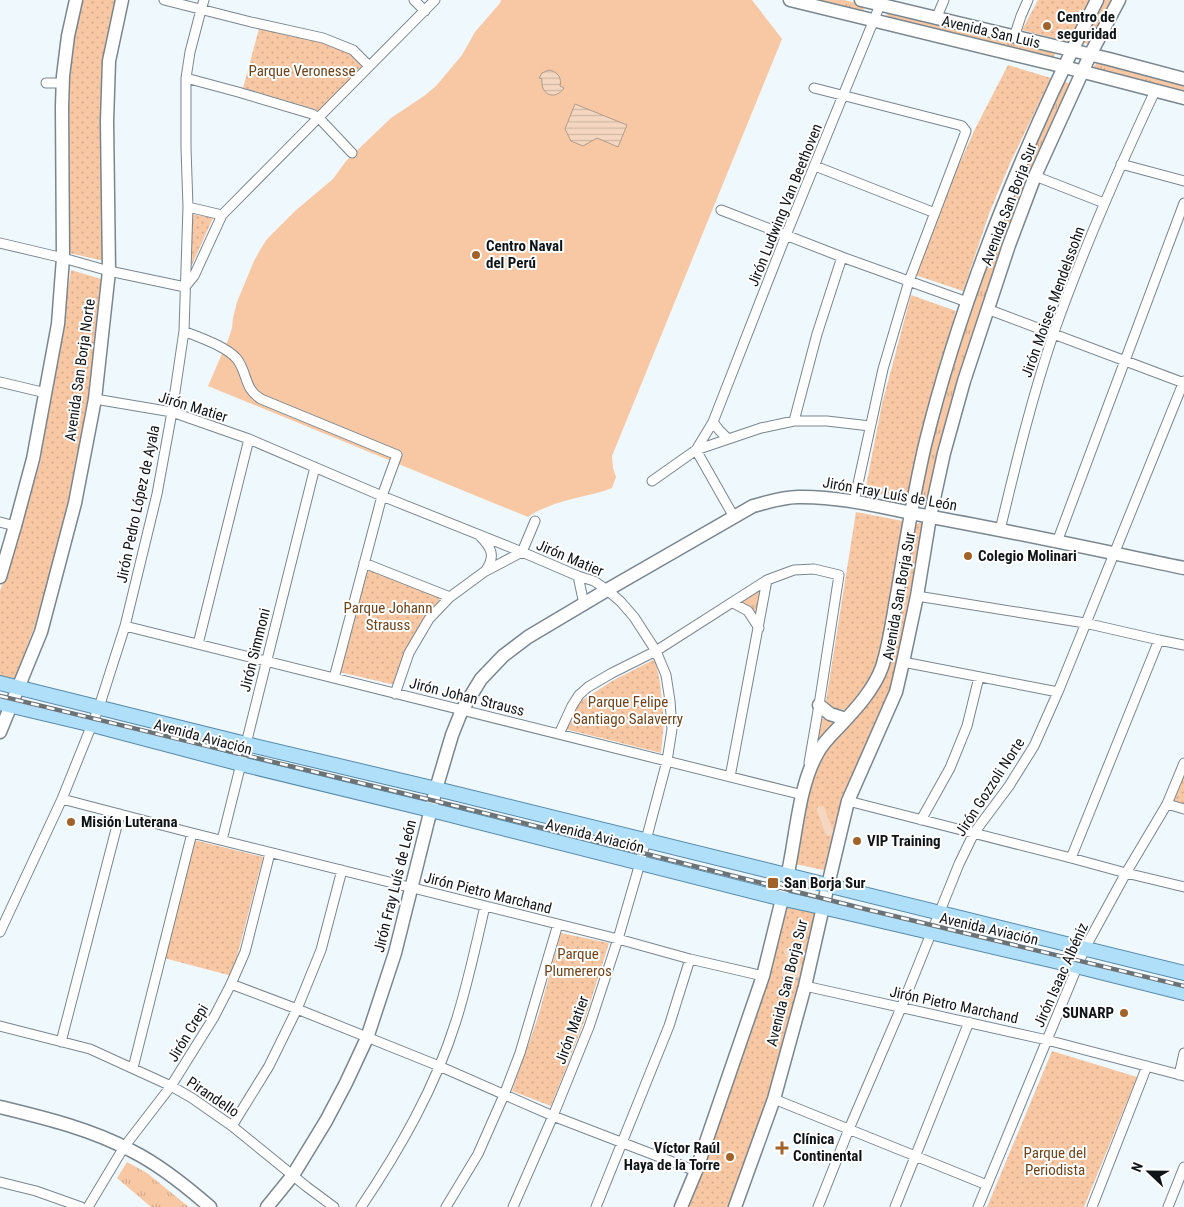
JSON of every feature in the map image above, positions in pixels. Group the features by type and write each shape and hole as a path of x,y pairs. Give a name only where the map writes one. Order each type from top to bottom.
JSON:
{"main road":[{"name":"Avenida San Borja Norte","path":"0,577 33,459 58,324 63,258 63,83 68,36 76,0"},
{"name":"Avenida San Borja Norte","path":"0,732 6,704 19,688 41,632 75,502 95,399 109,271 107,121 109,61 122,0"},
{"name":"Avenida San Luis","path":"790,0 1184,98"},
{"name":"Avenida San Luis","path":"861,0 882,2 936,19 1184,79"},
{"name":"Avenida San Borja Sur","path":"788,876 806,780 816,755 874,684 881,670 889,640 911,513 925,447 933,413 967,302 1007,194 1064,67 1097,0"},
{"name":"Avenida San Borja Sur","path":"735,1207 774,1099 805,986 848,802 896,692 944,453 987,309 1036,176 1090,55 1119,0"},
{"name":"Jirón Fray Luís de León","path":"267,1207 293,1175 326,1121 367,1038 395,953 436,789 452,735 462,710 481,679 503,656 528,637 753,506 796,497 854,502 1184,568"},
{"name":"Avenida Aviación","path":"0,683 1184,973"},
{"name":"Avenida Aviación","path":"6,704 640,864 1077,966 1184,993"},
{"path":"819,705 830,714 846,719"},
{"name":"Avenida San Borja Sur","path":"681,1207 696,1171 763,976 782,897"},
{"path":"0,1107 66,1124 124,1147 165,1171 210,1207"}],"street":[{"path":"164,0 323,38 353,50 369,66"},
{"name":"Jirón Pedro López de Ayala","path":"0,932 4,913 62,799 93,725 125,626 157,494 184,331 188,207 186,78 190,52 204,0"},
{"path":"414,0 425,11"},
{"path":"0,243 109,271 185,287 194,276 222,215 435,0"},
{"path":"936,19 944,0"},
{"path":"1014,37 1028,0"},
{"name":"Jirón Ludwing Van Beethoven","path":"696,450 713,422 786,235 882,2"},
{"path":"186,78 312,114 319,118 352,153"},
{"path":"46,82 63,83"},
{"path":"814,88 959,125 965,129 966,134 909,281 883,369 854,502"},
{"name":"Jirón Moises Mendelssohn","path":"1000,530 1021,443 1054,333 1104,203 1155,91"},
{"path":"1121,164 1184,181"},
{"path":"815,166 935,212"},
{"path":"1036,176 1104,203"},
{"path":"1057,542 1184,203"},
{"path":"188,207 222,215"},
{"path":"721,210 842,257 967,302"},
{"path":"794,421 817,334 842,257"},
{"path":"987,309 1184,382"},
{"path":"184,331 226,350 237,359 251,391 256,396 396,458 382,496 334,678"},
{"path":"0,382 46,393"},
{"name":"Jirón Gozzoli Norte","path":"818,1207 959,864 974,834 1009,786 1034,746 1058,692 1184,382"},
{"name":"Jirón Matier","path":"95,399 172,412 249,439 382,496 594,582 620,601 634,617 656,651 666,676 670,701 672,729 667,761 640,864 589,1027 513,1207"},
{"path":"652,481 696,450 761,428 794,421 827,421 870,426"},
{"path":"713,422 728,439"},
{"path":"198,644 249,439"},
{"path":"696,450 734,517"},
{"name":"Jirón Simmoni","path":"222,840 315,467"},
{"path":"395,694 409,653 429,619 450,597 484,572 522,552 535,521"},
{"path":"0,522 15,526"},
{"path":"477,534 486,543 492,556 490,564 484,572"},
{"path":"364,563 450,597"},
{"path":"559,734 572,706 579,695 588,687 656,651 767,580 794,570 814,569 839,575 806,780"},
{"path":"578,576 584,604"},
{"path":"730,777 767,580"},
{"path":"916,596 1085,623 1184,645"},
{"path":"733,603 748,612 759,628"},
{"name":"Jirón Johan Strauss","path":"125,626 803,796"},
{"path":"1071,858 1159,640"},
{"path":"903,662 1058,692"},
{"path":"921,820 950,768 967,726 979,677"},
{"name":"Jirón Isaac Albéniz","path":"978,1207 1085,948 1167,804 1184,763"},
{"name":"Jirón Pietro Marchand","path":"62,799 270,853 618,939 690,960 763,976"},
{"path":"848,802 1184,887"},
{"path":"1167,804 1184,809"},
{"path":"61,1042 120,814"},
{"path":"133,1068 192,833"},
{"name":"Jirón Crepi","path":"88,1207 124,1147 171,1086 214,1017 231,984 245,952 270,853"},
{"path":"232,1126 269,1066 297,1009 321,950 342,870"},
{"path":"361,1207 386,1170 417,1115 438,1066 458,1012 472,964 484,906"},
{"path":"446,1207 478,1154 504,1095 520,1053 558,924"},
{"path":"596,1207 669,1026 690,960"},
{"path":"231,984 438,1066 553,1116 696,1171"},
{"name":"Jirón Pietro Marchand","path":"805,986 1047,1040 1181,1075"},
{"path":"895,1207 969,1022"},
{"name":"Pirandello","path":"0,1026 90,1049 171,1086 232,1126 307,1188 334,1207"},
{"path":"1181,1075 1184,1053"},
{"path":"1092,1207 1147,1066"},
{"path":"774,1099 987,1185"},
{"path":"1168,1207 1184,1167"},
{"path":"0,1182 36,1191 81,1207"}],"green space":[{"path":"80,0 117,0 104,69 101,99 100,137 104,261 69,253 66,92 71,42"},
{"name":"Centro Naval del Perú","path":"501,0 752,0 782,39 612,456 616,477 612,488 555,504 528,517 208,386 228,340 237,302 254,261 267,239 295,211 333,179 346,161 391,118 436,86 462,55 475,32"},
{"path":"805,0 844,0 865,5 862,15"},
{"path":"1038,0 1089,0 1068,42 1022,30"},
{"path":"1101,0 1114,0 1091,45 1081,42"},
{"path":"888,12 1056,51 1053,59 884,21"},
{"name":"Parque Veronesse","path":"260,25 322,41 351,52 365,65 319,112 243,88"},
{"path":"1097,63 1184,84 1184,93 1094,69"},
{"path":"1008,65 1051,78 1011,161 989,214 963,291 915,275 949,187 975,129"},
{"path":"1063,81 1071,84 1006,234 963,368 928,501 917,499 928,450 968,309 999,223"},
{"path":"192,214 213,218 191,267"},
{"path":"71,270 101,279 88,400 62,530 34,628 14,680 0,676 0,591 40,463"},
{"path":"911,295 956,311 934,386 906,500 865,491 882,404"},
{"path":"856,512 903,521 904,525 884,650 871,683 847,710 843,710 835,708 826,701"},
{"path":"921,522 923,528 893,685 828,871 795,864 805,800 812,775 823,753 882,679 913,526"},
{"name":"Parque Johann Strauss","path":"367,567 441,597 406,651 395,685 339,672"},
{"path":"767,580 759,628 748,612 733,603"},
{"name":"Parque Felipe Santiago Salaverry","path":"655,659 660,682 664,722 661,753 565,729 581,701 612,681"},
{"path":"825,718 834,725 818,742 816,740 821,719"},
{"path":"1184,771 1184,806 1171,803"},
{"path":"194,840 263,857 232,976 164,958"},
{"path":"784,905 818,913 771,1096 728,1207 687,1207"},
{"name":"Parque Plumereros","path":"561,933 609,943 584,1022 551,1106 512,1091 538,1017"},
{"name":"Parque del Periodista","path":"1052,1051 1137,1077 1084,1207 987,1207"},
{"path":"127,1162 147,1173 189,1207 151,1207 117,1178"}],"shaded area":[{"path":"549,70 559,76 560,86 564,88 553,95 543,89 542,79 539,78 542,73"},
{"path":"575,104 627,125 618,147 597,138 583,146 571,141 565,129"},
{"path":"789,969 798,972 802,978 799,980 792,978 783,979 783,975 787,974"}],"waterway":[{"path":"821,810 829,832"},
{"path":"788,952 792,961 798,967 797,971"},
{"path":"786,975 786,968 792,961"}],"railway":[{"path":"0,696 460,807 865,909 1184,986"}],"place":[{"name":"Centro de seguridad","path":"1047,26"},
{"name":"Centro Naval del Perú","path":"476,255"},
{"name":"Colegio Molinari","path":"968,556"},
{"name":"Misión Luterana","path":"71,822"},
{"name":"VIP Training","path":"857,841"},
{"name":"San Borja Sur","path":"773,883"},
{"name":"SUNARP","path":"1124,1013"},
{"name":"Clínica Continental","path":"782,1148"},
{"name":"Víctor Raúl Haya de la Torre","path":"730,1157"}]}
